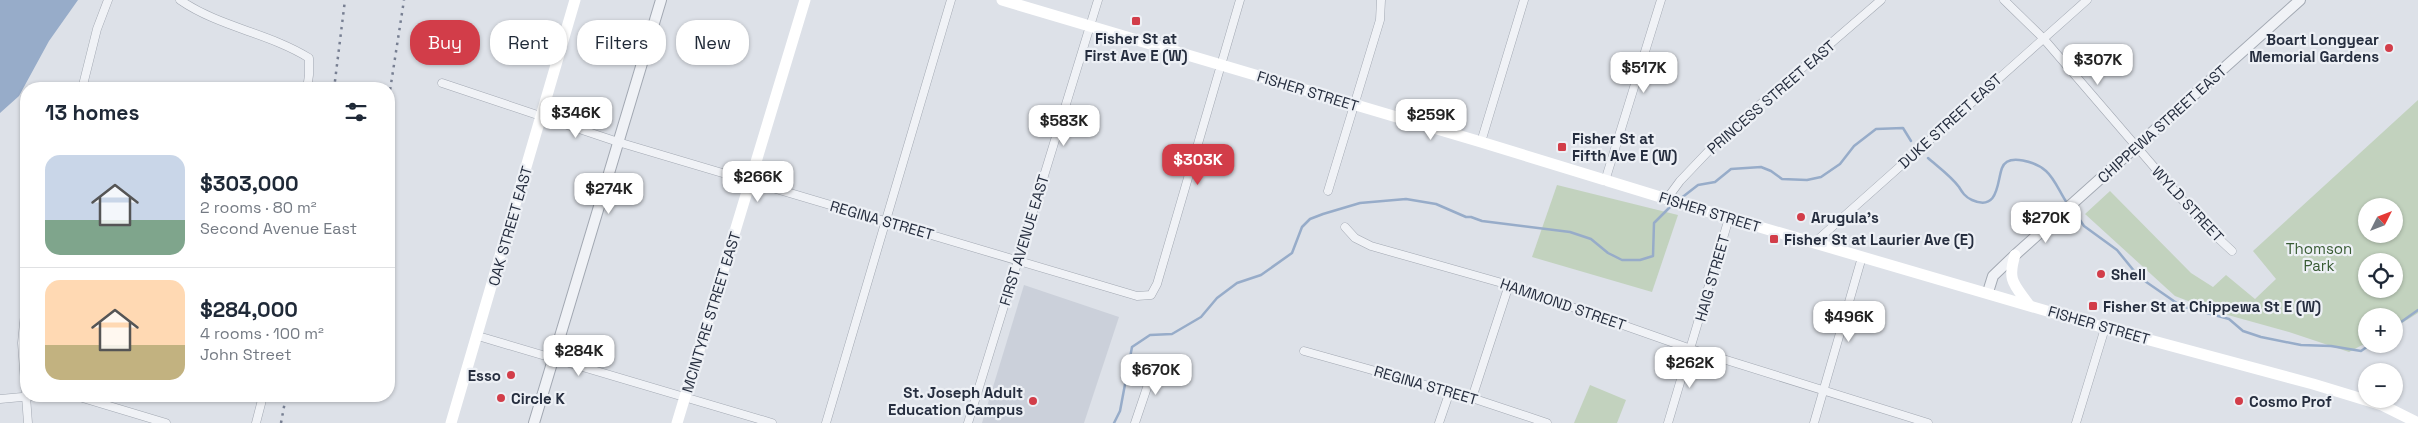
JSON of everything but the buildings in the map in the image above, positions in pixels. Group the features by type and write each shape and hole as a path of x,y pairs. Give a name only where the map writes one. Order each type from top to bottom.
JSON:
{"main road":[{"name":"OAK STREET EAST","path":"451,423 575,0"},
{"name":"MCINTYRE STREET EAST","path":"678,423 805,0"},
{"name":"FISHER STREET","path":"1002,0 1090,28 1481,142 1605,182 1988,292 2106,328 2314,384 2382,405 2418,423"},
{"path":"2015,255 2010,271 2011,281 2029,305"}],"street":[{"path":"84,82 97,29 108,0"},
{"path":"180,0 195,10 292,47 309,58 308,82"},
{"path":"534,423 661,0"},
{"path":"826,423 951,0"},
{"name":"FIRST AVENUE EAST","path":"968,423 1098,0"},
{"path":"1221,65 1240,0"},
{"path":"1328,191 1380,20 1381,0"},
{"path":"1481,142 1524,0"},
{"path":"1605,182 1662,0"},
{"name":"PRINCESS STREET EAST","path":"1670,201 1680,181 1720,139 1881,0"},
{"name":"WYLD STREET","path":"2004,0 2043,38 2136,148 2204,224 2232,251"},
{"name":"DUKE STREET EAST","path":"1814,243 2087,0"},
{"name":"CHIPPEWA STREET EAST","path":"1988,292 1993,276 2015,255 2300,0"},
{"name":"REGINA STREET","path":"442,84 542,115 618,142 1137,296 1151,295 1158,284 1221,65"},
{"name":"HAIG STREET","path":"1668,423 1729,218"},
{"name":"HAMMOND STREET","path":"1344,227 1355,238 1371,246 1509,285 1690,349 1928,423"},
{"path":"1814,423 1862,257"},
{"path":"1472,398 1509,285"},
{"path":"2076,423 2106,328"},
{"path":"478,336 772,423"},
{"name":"REGINA STREET","path":"1304,352 1450,391 1547,423"},
{"path":"1135,423 1156,361"},
{"path":"1439,423 1450,391"},
{"path":"0,399 20,398"},
{"path":"28,423 29,402"},
{"path":"96,402 166,423"},
{"path":"256,423 261,402"}],"shaded area":[{"path":"1024,285 1119,317 1084,423 982,423"}],"green space":[{"name":"Thomson Park","path":"2418,100 2418,313 2403,322 2403,308 2358,308 2358,347 2349,352 2289,332 2217,312 2175,296 2085,214 2110,191 2191,273 2213,287 2226,275 2255,299 2276,279 2253,251"},
{"path":"1557,185 1678,215 1652,292 1532,257"},
{"path":"1590,385 1626,400 1617,423 1574,423"}],"water":[{"path":"0,0 78,0 49,41 27,82 20,82 19,96 0,113"}],"waterway":[{"path":"1680,199 1698,185 1715,182 1731,169 1761,167 1782,179 1807,180 1821,177 1840,164 1854,146 1876,129 1903,128 1911,141"},
{"path":"1928,158 1952,179 1966,196 1981,203 1992,199 2005,163 2016,160 2030,162 2049,174 2067,203"},
{"path":"1114,423 1120,411 1132,347 1150,335 1172,334 1201,317 1217,298 1237,283 1261,275 1292,253 1302,227 1310,219 1360,203 1406,199 1436,204 1466,217 1482,221 1570,232 1591,239 1608,253 1622,260 1640,260 1653,256 1654,223 1672,205"},
{"path":"2071,207 2084,226 2117,250 2139,277 2181,306 2229,319 2243,331 2261,337 2301,345 2331,346 2358,350"},
{"path":"2403,321 2418,310"}],"railway":[{"path":"335,82 345,0"},
{"path":"391,82 404,0"},
{"path":"281,423 285,402"}],"place":[{"name":"Fisher St at First Ave E (W)","path":"1136,21"},
{"name":"Boart Longyear Memorial Gardens","path":"2389,48"},
{"name":"Fisher St at Fifth Ave E (W)","path":"1562,147"},
{"name":"Arugula’s","path":"1801,217"},
{"name":"Fisher St at Laurier Ave (E)","path":"1774,239"},
{"name":"Shell","path":"2101,274"},
{"name":"Fisher St at Chippewa St E (W)","path":"2093,306"},
{"name":"Esso","path":"511,375"},
{"name":"Circle K","path":"501,398"},
{"name":"St. Joseph Adult Education Campus","path":"1033,401"},
{"name":"Cosmo Prof","path":"2239,401"}]}
